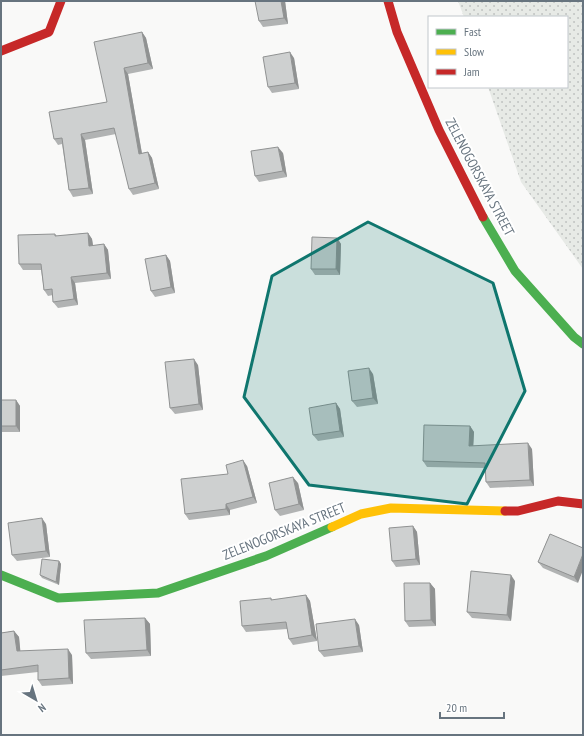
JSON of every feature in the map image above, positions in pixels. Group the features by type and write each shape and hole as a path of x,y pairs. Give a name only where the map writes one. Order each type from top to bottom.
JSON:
{"street":[{"path":"1,51 49,32 61,1"},
{"name":"ZELENOGORSKAYA STREET","path":"388,1 397,32 439,130 478,208 515,271 574,338 583,344"},
{"name":"ZELENOGORSKAYA STREET","path":"1,575 58,598 158,593 266,556 361,514 391,508 518,511 558,501 583,504"}],"highlighted area":[{"path":"368,222 493,283 525,391 467,504 309,485 244,397 272,276"}],"shaded area":[{"path":"458,1 583,1 583,269 521,182 488,88 568,88 568,16 464,16"}],"building":[{"path":"255,1 281,1 284,18 259,21"},
{"path":"142,32 148,63 124,68 139,154 148,152 155,183 129,189 114,128 81,134 89,188 69,190 62,138 54,139 49,112 107,102 94,42"},
{"path":"290,52 295,83 268,87 263,57"},
{"path":"278,147 283,171 255,176 251,151"},
{"path":"88,233 89,246 104,244 107,273 71,277 74,299 53,302 52,289 44,290 41,264 19,264 18,235 55,234 55,236"},
{"path":"312,237 337,238 336,269 311,269"},
{"path":"166,255 171,287 151,291 145,259"},
{"path":"194,359 199,404 170,408 165,362"},
{"path":"369,368 373,398 352,401 348,371"},
{"path":"1,400 16,400 16,426 1,426"},
{"path":"336,403 340,431 313,435 309,408"},
{"path":"424,425 470,426 469,446 528,443 530,480 486,482 485,463 423,461"},
{"path":"243,460 253,497 226,504 226,509 185,514 181,479 228,474 226,465"},
{"path":"293,477 299,504 275,510 269,483"},
{"path":"42,518 46,551 12,555 8,523"},
{"path":"413,526 416,559 392,561 389,528"},
{"path":"550,534 583,548 583,554 574,577 538,562"},
{"path":"42,559 59,561 56,582 40,575"},
{"path":"471,571 511,575 507,615 467,612"},
{"path":"404,583 430,583 431,620 405,621"},
{"path":"306,595 312,635 289,639 286,622 242,626 240,601 271,598 271,600"},
{"path":"145,618 147,650 86,653 84,620"},
{"path":"355,619 359,646 319,651 316,624"},
{"path":"14,631 17,651 68,649 69,678 38,680 38,665 1,670 1,633"}],"traffic: fast":[{"path":"483,217 515,271 574,337 583,344"},
{"path":"1,575 58,598 158,593 266,556 332,527"}],"traffic: slow":[{"path":"332,527 361,514 391,508 505,511"}],"traffic: jam":[{"path":"1,51 49,32 61,1"},
{"path":"388,1 397,32 439,130 483,217"},
{"path":"505,511 518,511 558,501 583,504"}]}
